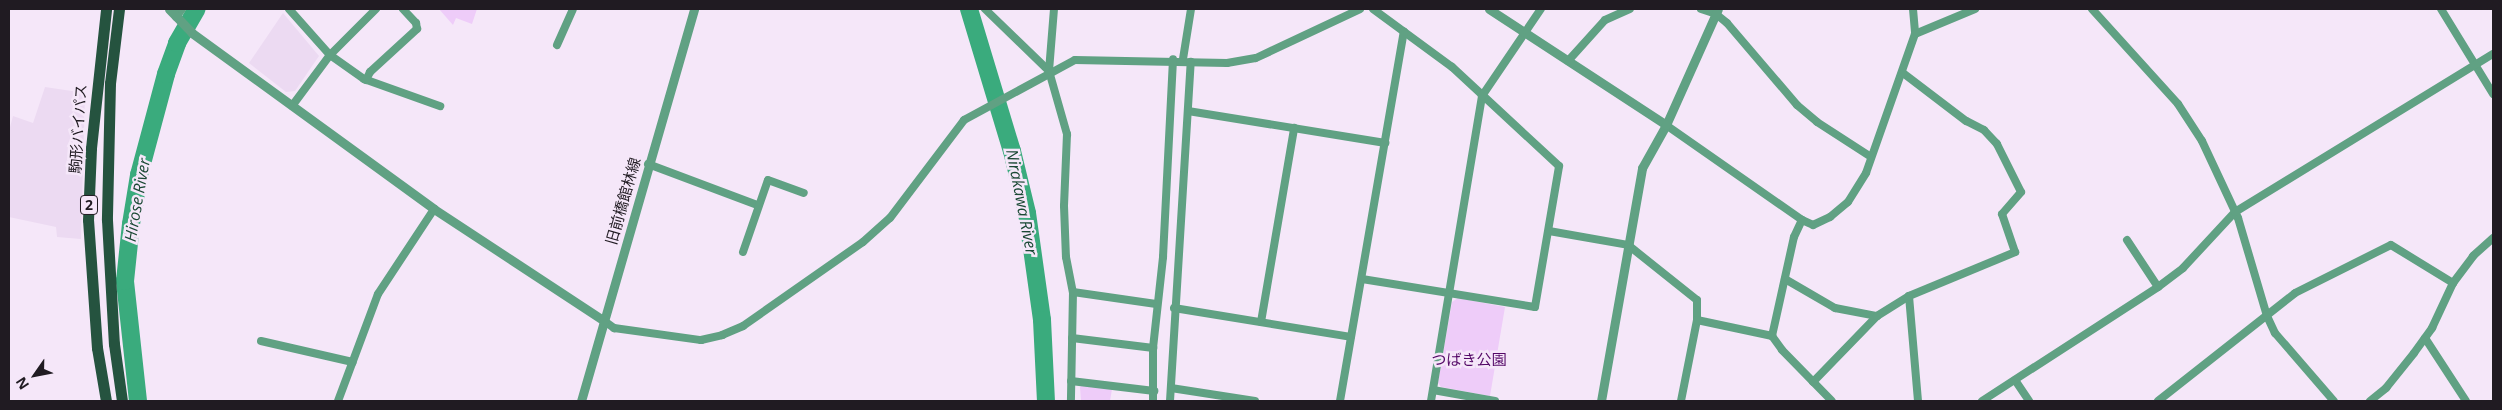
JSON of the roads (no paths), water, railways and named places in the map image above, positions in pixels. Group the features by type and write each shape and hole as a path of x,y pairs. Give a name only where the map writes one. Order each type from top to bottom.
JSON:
{"main road":[{"name":"駒形バイパス","path":"106,9 92,131 88,220 97,348 106,401"},
{"name":"駒形バイパス","path":"119,9 110,83 107,220 114,344 122,401"}],"street":[{"path":"169,9 192,33 434,209 614,328 701,340 722,335 743,326 863,242 890,218 964,120 1075,60 1173,60 1227,63 1256,58 1360,9"},
{"path":"178,19 182,9"},
{"path":"289,9 330,55 366,80 440,106"},
{"path":"292,106 330,55 376,9"},
{"path":"366,80 370,72 417,28 416,23 403,9"},
{"path":"557,45 573,9"},
{"name":"旧前橋館林線","path":"580,401 694,9"},
{"path":"985,9 1050,73"},
{"path":"1054,9 1050,73 1067,134 1066,257 1073,292 1071,401"},
{"path":"1170,401 1174,308 1188,111 1187,61 1191,9"},
{"path":"1362,279 1535,307 1559,166 1452,67 1373,9"},
{"path":"1489,9 1666,125 1802,220 1813,225 1830,217 1848,202 1866,173 1870,157 1903,73 1915,34 1913,9"},
{"path":"1431,401 1482,96 1526,34 1541,9"},
{"path":"1568,61 1605,20 1630,9"},
{"path":"1701,9 1717,11 1798,105 1817,122 1870,157"},
{"path":"1915,34 1976,9"},
{"path":"2092,9 2178,104 2202,141 2235,212 2267,316 2276,333 2334,401"},
{"path":"2441,9 2493,94"},
{"path":"1601,401 1642,168 1666,125 1717,11"},
{"path":"1340,401 1404,31"},
{"path":"1982,401 2158,287 2183,268 2235,212 2493,54"},
{"path":"1153,401 1152,348 1163,257 1173,60"},
{"path":"1813,382 1878,316 1909,296 2015,252 2002,214 2020,192 1996,144 1984,130 1966,121 1903,73"},
{"path":"1188,111 1385,143"},
{"path":"1261,322 1294,128"},
{"path":"648,164 758,205"},
{"path":"743,252 768,180 804,194"},
{"path":"338,401 378,294 396,263 434,209"},
{"path":"1772,336 1794,237 1802,220"},
{"path":"1549,231 1628,245 1697,300 1697,320 1681,401"},
{"path":"2370,401 2386,388 2425,338 2453,283 2473,256 2493,238"},
{"path":"2127,240 2158,287"},
{"path":"2158,401 2295,293 2391,245 2453,283"},
{"path":"1785,279 1835,308 1878,316"},
{"path":"1073,292 1156,304"},
{"path":"1909,296 1918,401"},
{"path":"1174,308 1351,337"},
{"path":"1697,320 1772,336 1832,401"},
{"path":"1072,338 1152,348"},
{"path":"2425,338 2466,401"},
{"path":"260,341 353,362"},
{"path":"2015,380 2029,401"},
{"path":"1071,381 1154,391"},
{"path":"1171,388 1255,401"},
{"path":"1433,390 1495,401"}],"waterway":[{"name":"Hirose River","path":"138,401 125,281 131,224 139,175 166,74 177,43 197,9"},
{"name":"Nirakawa River","path":"969,9 1012,151 1027,213 1042,320 1046,401"}],"park label":[{"name":"つばき公園","path":"1469,360"}]}
